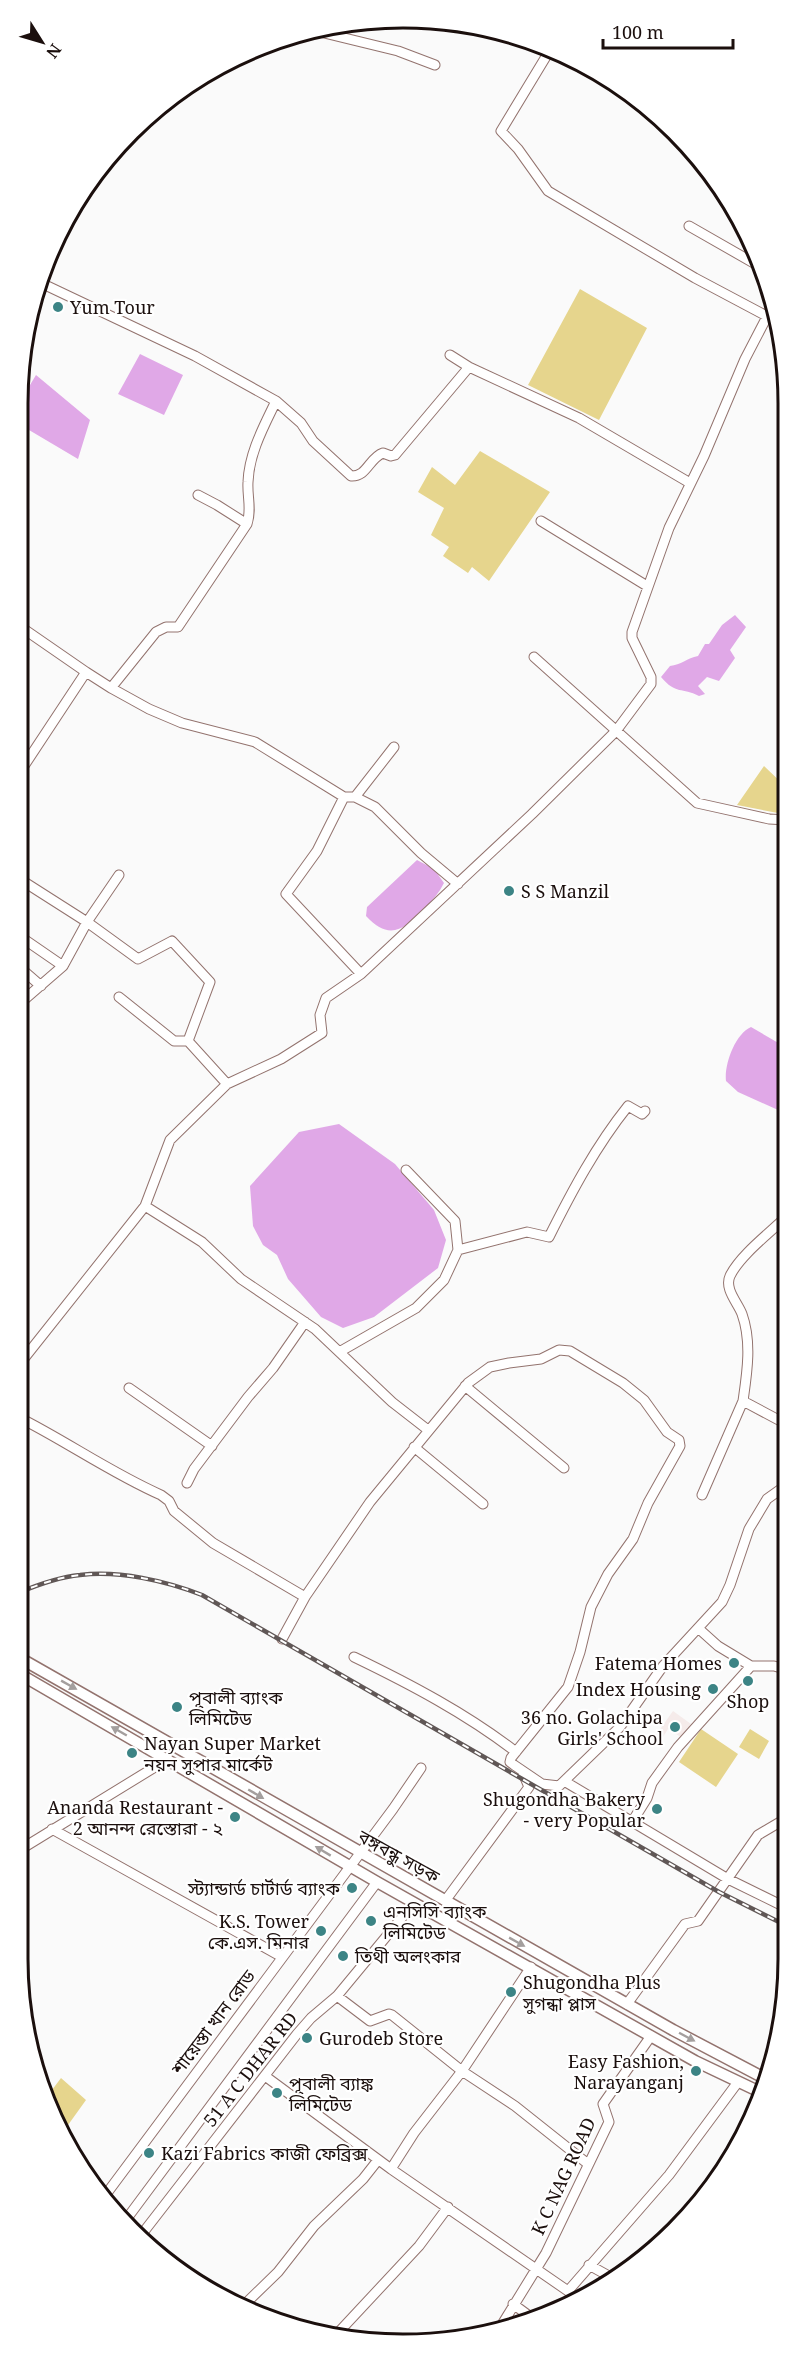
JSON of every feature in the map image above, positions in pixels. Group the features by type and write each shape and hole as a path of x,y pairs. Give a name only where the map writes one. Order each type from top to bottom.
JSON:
{"main road":[{"name":"বঙ্গবন্ধু সড়ক","path":"28,1663 627,2004 760,2076"},
{"name":"বঙ্গবন্ধু সড়ক","path":"28,1679 376,1882 651,2036 755,2090"}],"street":[{"path":"334,35 398,51 435,65"},
{"path":"546,57 501,131 518,149 542,186 695,278 767,313"},
{"path":"689,226 750,261"},
{"path":"47,286 195,356 276,401 301,423 313,441 351,476 364,473 377,456 383,453 395,455 469,367"},
{"path":"28,1353 145,1206 170,1140 227,1084 281,1059 322,1033 320,1015 326,998 361,974 458,884 616,731 651,684 651,677 632,635 647,586 669,528 745,359 769,320"},
{"path":"450,355 469,367 579,418 690,483"},
{"path":"111,688 156,632 166,627 178,627 247,524 251,512 248,482 252,462 257,442 276,401"},
{"path":"198,495 247,524"},
{"path":"541,521 647,586"},
{"path":"28,632 111,688 149,709 182,723 255,742 344,797 355,796 375,807 421,853 458,884"},
{"path":"534,657 697,803 778,820"},
{"path":"28,761 86,672"},
{"path":"355,796 394,747"},
{"path":"344,797 317,851 286,894 361,974"},
{"path":"28,997 63,966 87,922 119,875"},
{"path":"28,884 87,922 138,959 172,941 210,982 188,1041"},
{"path":"28,942 63,966"},
{"path":"28,975 41,986"},
{"path":"119,997 174,1041 188,1041 227,1084"},
{"path":"458,1250 527,1232 549,1236 575,1186 614,1124 628,1106 642,1114 645,1111"},
{"path":"341,1351 416,1308 444,1280 458,1250 455,1221 406,1170"},
{"path":"145,1206 202,1242 241,1279 305,1322 341,1351 392,1402 428,1430"},
{"path":"702,1495 743,1401 748,1364 743,1315 729,1285 730,1277 757,1245 778,1225"},
{"path":"187,1483 194,1469 248,1396 273,1368 305,1322"},
{"path":"282,1640 305,1598 370,1502 465,1386 490,1367 541,1359 559,1350 570,1351 623,1383 644,1400 667,1431 679,1440 680,1446 648,1503 633,1539 608,1574 591,1607 580,1653 568,1687 510,1762 542,1784 559,1786 620,1727 663,1666 722,1602 749,1529 767,1499 778,1491"},
{"path":"465,1386 564,1468"},
{"path":"129,1388 212,1446"},
{"path":"743,1401 778,1420"},
{"path":"28,1422 59,1438 82,1454 161,1495 169,1501 174,1511 213,1543 305,1598"},
{"path":"414,1447 483,1504"},
{"path":"698,1628 718,1646 752,1666 778,1667"},
{"path":"354,1657 421,1691 495,1736 516,1752"},
{"path":"632,1822 647,1798 652,1783 678,1747 752,1666"},
{"path":"28,1845 168,1759"},
{"name":"শায়েস্তা খান রোড","path":"109,2190 421,1768"},
{"path":"445,1901 529,1787 522,1770"},
{"path":"564,1781 728,1879 778,1904"},
{"path":"627,2004 685,1924 698,1921 758,1835 778,1822"},
{"path":"52,1829 282,1957"},
{"path":"130,2215 376,1882"},
{"name":"51 A C DHAR RD","path":"145,2230 311,2018 337,1996 414,1903"},
{"path":"391,2169 414,2133 462,2071 531,1967"},
{"path":"337,1996 370,2021 392,2015 462,2071 515,2106 588,2164"},
{"name":"K C NAG ROAD","path":"504,2320 546,2253 609,2122 603,2104 651,2036"},
{"path":"265,2076 378,2160 568,2291 669,2175 738,2082"},
{"path":"249,2300 279,2272 314,2226 363,2179 378,2160"},
{"path":"343,2328 419,2246 448,2207"},
{"path":"589,2265 605,2274"},
{"path":"513,2304 526,2313"}],"shaded area":[{"path":"580,289 647,328 599,420 528,385"},
{"path":"140,354 183,375 164,415 118,394"},
{"path":"36,375 90,420 78,459 28,431 29,387"},
{"path":"480,451 550,492 489,581 472,567 468,573 443,556 449,547 431,535 444,508 418,492 432,467 455,485"},
{"path":"735,615 746,627 730,650 735,658 719,681 707,677 698,686 705,694 699,696 675,689 666,683 661,677 670,666 698,656 705,644 709,644 722,625"},
{"path":"764,766 778,779 778,813 737,805"},
{"path":"417,860 434,869 444,883 440,890 417,916 403,927 389,930 374,924 366,916 367,907"},
{"path":"751,1027 778,1043 778,1110 738,1092 726,1081 732,1051 745,1031"},
{"path":"339,1124 395,1164 434,1210 446,1240 438,1268 374,1317 343,1328 321,1317 288,1279 277,1255 263,1245 253,1226 250,1186 299,1132"},
{"name":"36 no. Golachipa Girls' School","path":"673,1711 691,1724 681,1737 668,1729 661,1740 656,1735"},
{"path":"701,1729 738,1754 716,1787 679,1762"},
{"path":"750,1729 769,1741 759,1759 739,1747"},
{"path":"61,2078 86,2100 68,2125 57,2102 52,2090"}],"railway":[{"path":"28,1589 72,1576 110,1574 173,1585 202,1595 719,1892 778,1922"}],"place":[{"name":"Yum Tour","path":"58,307"},
{"name":"S S Manzil","path":"509,891"},
{"name":"Fatema Homes","path":"734,1663"},
{"name":"Shop","path":"748,1681"},
{"name":"Index Housing","path":"713,1689"},
{"name":"পূবালী ব্যাংক লিমিটেড","path":"177,1707"},
{"name":"36 no. Golachipa Girls' School","path":"675,1727"},
{"name":"Nayan Super Market নয়ন সুপার মার্কেট","path":"132,1753"},
{"name":"Shugondha Bakery - very Popular","path":"657,1809"},
{"name":"Ananda Restaurant - 2 আনন্দ রেস্তোরা - ২","path":"235,1817"},
{"name":"স্ট্যান্ডার্ড চার্টার্ড ব্যাংক","path":"352,1888"},
{"name":"এনসিসি ব্যাংক লিমিটেড","path":"371,1921"},
{"name":"K.S. Tower কে.এস. মিনার","path":"321,1931"},
{"name":"তিথী অলংকার","path":"343,1956"},
{"name":"Shugondha Plus সুগন্ধা প্লাস","path":"511,1992"},
{"name":"Gurodeb Store","path":"307,2038"},
{"name":"Easy Fashion, Narayanganj","path":"696,2071"},
{"name":"পূবালী ব্যাঙ্ক লিমিটেড","path":"277,2093"},
{"name":"Kazi Fabrics কাজী ফেব্রিক্স","path":"149,2153"}]}
